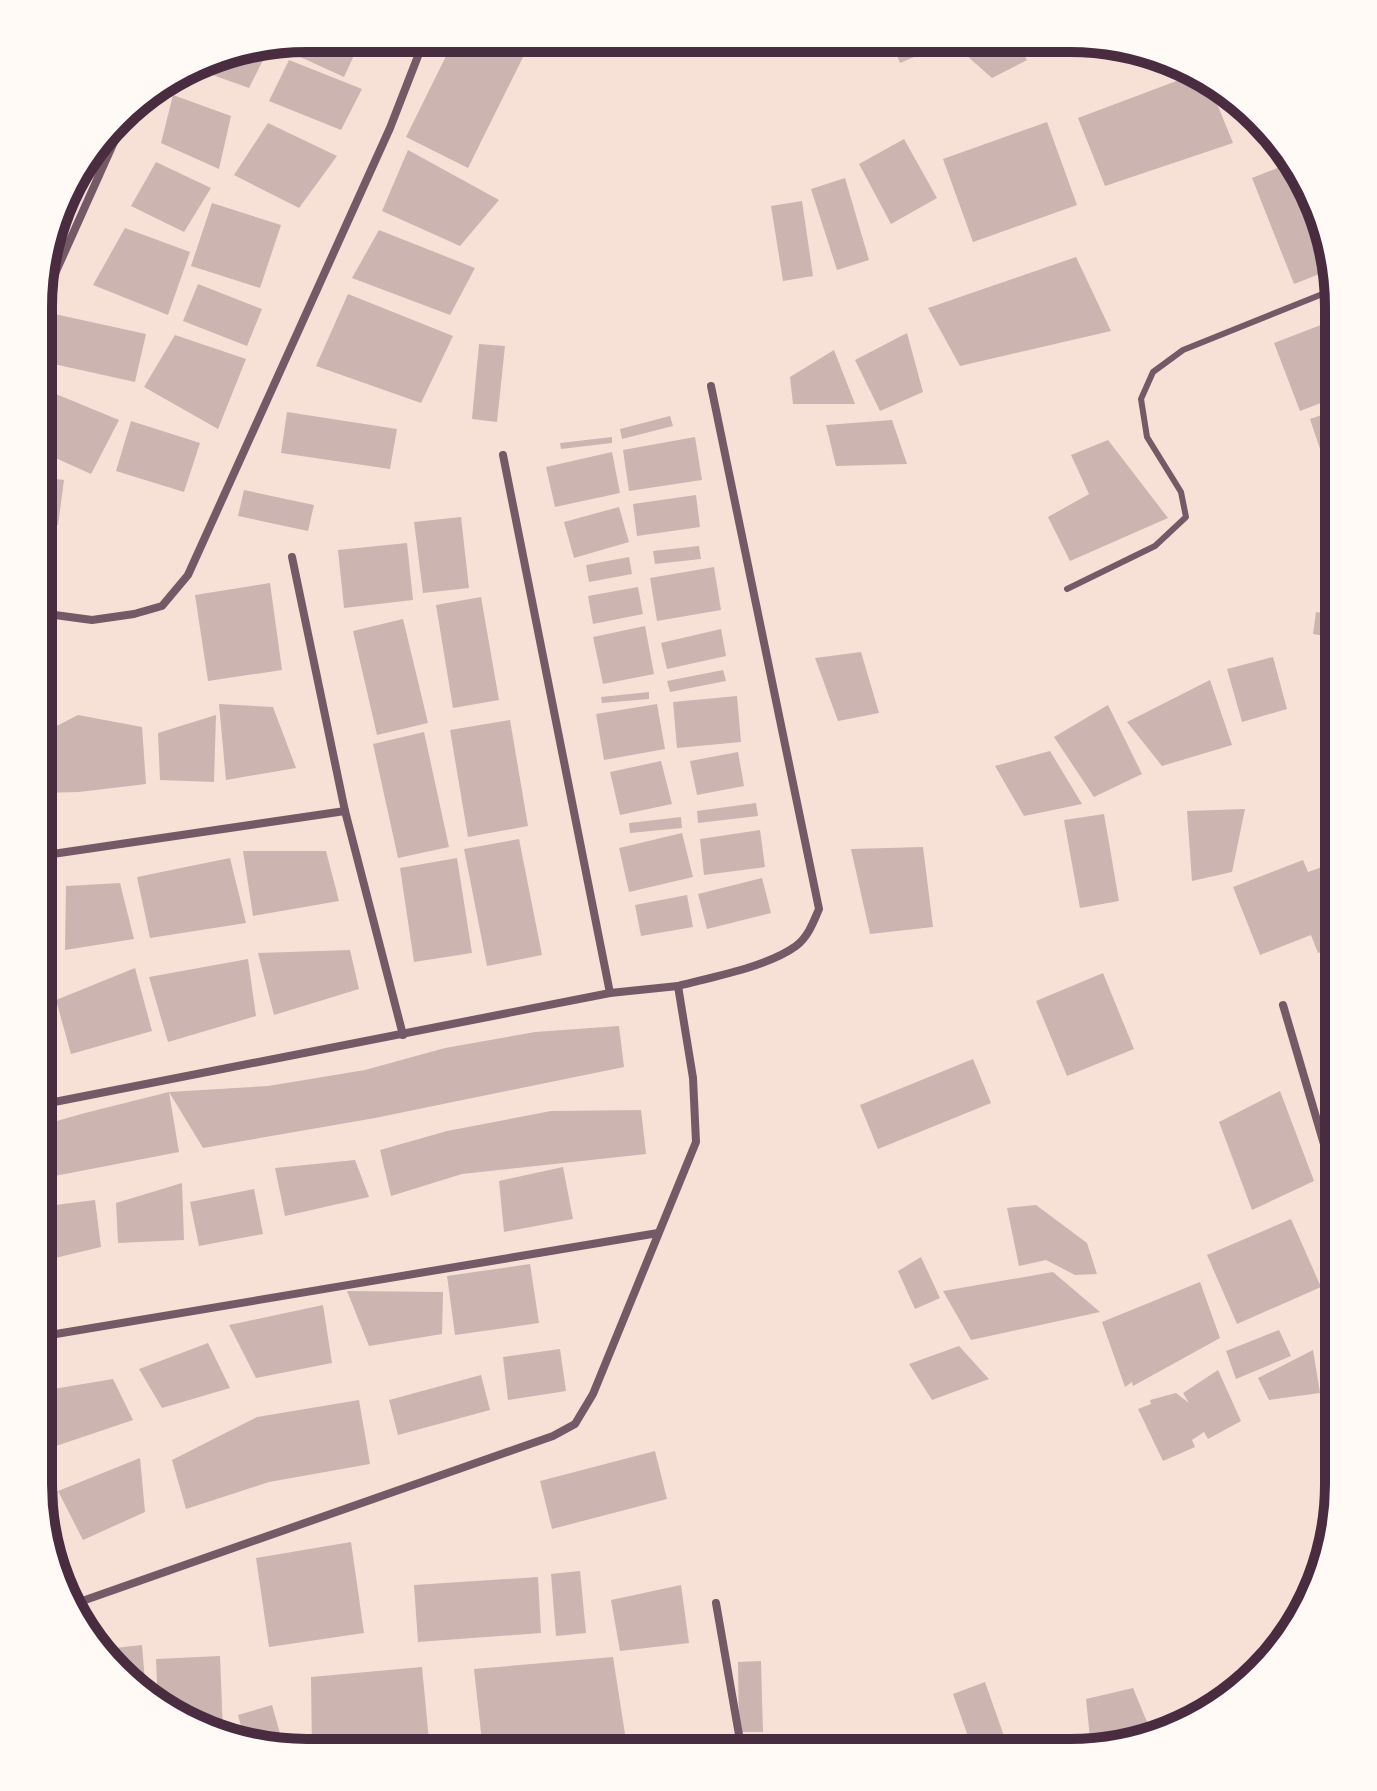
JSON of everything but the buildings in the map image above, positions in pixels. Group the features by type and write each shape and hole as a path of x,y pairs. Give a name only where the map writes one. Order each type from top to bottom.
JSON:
{"street":[{"path":"52,615 92,620 162,606 188,575 390,128 420,52"},
{"path":"54,276 116,138"},
{"path":"52,1102 610,993 678,986 753,966 795,946 811,929 819,909 711,386"},
{"path":"503,455 610,993"},
{"path":"292,557 345,811 403,1035"},
{"path":"52,854 345,811"},
{"path":"81,1602 553,1436 575,1424 593,1394 696,1142 693,1078 678,986"},
{"path":"1283,1005 1324,1145"},
{"path":"52,1335 658,1233"},
{"path":"716,1603 740,1739"}],"lane":[{"path":"1067,589 1155,546 1186,517 1181,492 1147,437 1141,399 1153,372 1183,350 1324,293"}]}
